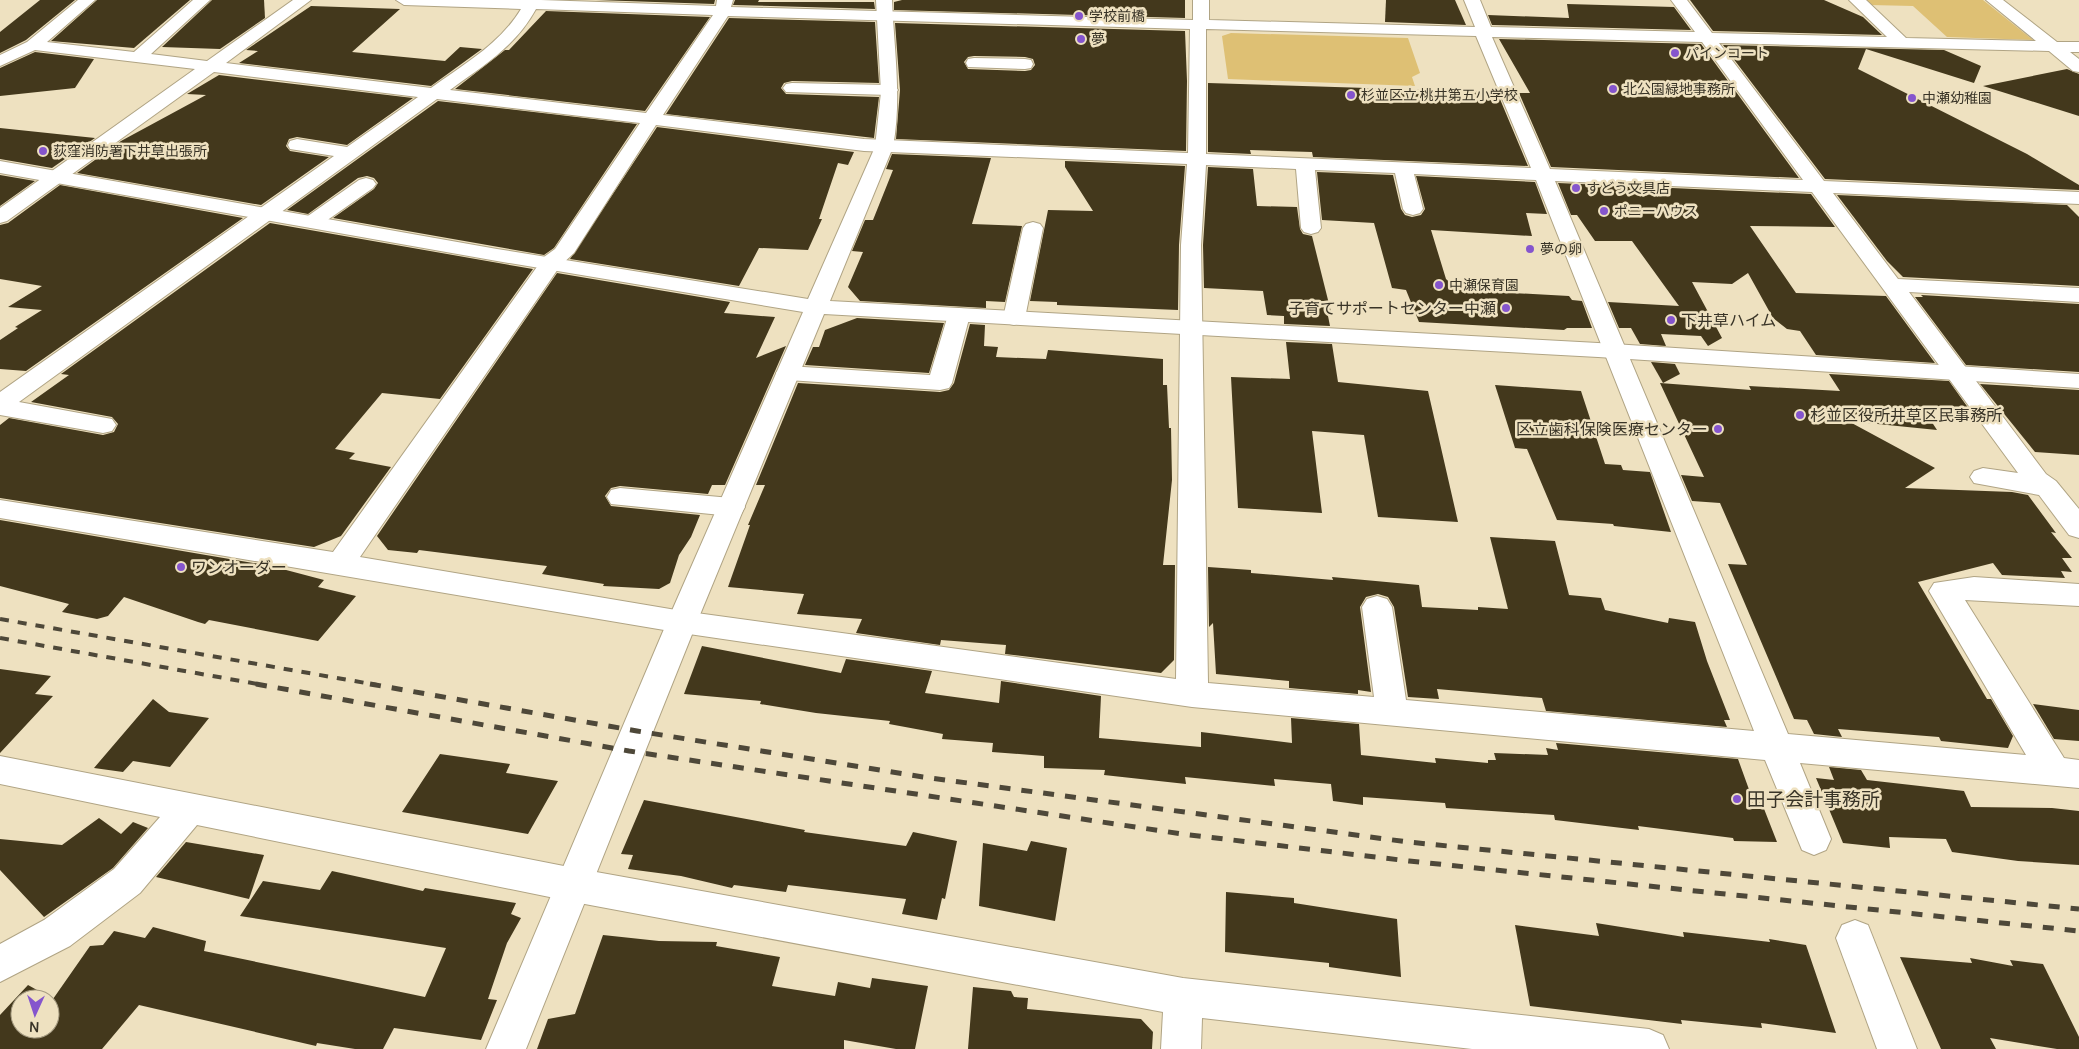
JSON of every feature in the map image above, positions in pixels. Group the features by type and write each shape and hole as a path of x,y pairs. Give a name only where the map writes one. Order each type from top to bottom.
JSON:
{"street":[{"path":"0,61 36,43 87,0"},
{"path":"138,57 202,0"},
{"path":"0,217 303,0"},
{"path":"404,0 884,8 1011,20 1058,14 1198,24 2079,47"},
{"path":"1192,694 1191,219 1197,159 1198,24 1201,21 1201,0"},
{"path":"1472,0 1483,31 1616,351 1814,839"},
{"path":"1679,0 2037,480 2047,487 2079,528"},
{"path":"1858,0 1900,41"},
{"path":"1994,0 2079,67"},
{"path":"0,405 500,46 518,27 532,2"},
{"path":"340,564 552,262 563,253 724,6"},
{"path":"506,1049 682,622 884,147 890,124 884,8"},
{"path":"1001,63 1011,20"},
{"path":"0,43 36,43 884,147 1305,163 2079,198"},
{"path":"974,63 1025,64"},
{"path":"792,88 889,90"},
{"path":"297,145 352,153"},
{"path":"1305,163 1311,228"},
{"path":"0,167 816,307 1616,351 2079,381"},
{"path":"1403,168 1413,209"},
{"path":"312,222 366,184"},
{"path":"1014,318 1032,228"},
{"path":"1892,285 2079,295"},
{"path":"788,373 940,383 959,315"},
{"path":"0,405 103,425"},
{"path":"1983,477 2047,487"},
{"path":"620,497 731,507"},
{"path":"0,509 682,622 1192,694 2067,773"},
{"path":"2067,773 1944,591 1974,588 2079,595"},
{"path":"1377,607 1392,711"},
{"path":"0,770 574,885 1183,996 1649,1049"},
{"path":"0,964 57,933 127,881 190,808"},
{"path":"1855,938 1896,1049"},
{"path":"1181,1049 1183,996"}],"shaded area":[{"path":"1865,0 1983,0 2033,40 1947,37 1913,6 1870,5"},
{"path":"1231,33 1408,38 1420,73 1412,77 1415,86 1228,79 1222,36"}],"building":[{"path":"40,0 75,0 26,40 0,53 0,32"},
{"path":"97,0 190,0 134,48 51,41"},
{"path":"212,0 264,0 265,18 220,49 162,47"},
{"path":"596,0 715,0 714,4"},
{"path":"735,0 759,0 758,2 874,2 875,9 733,5"},
{"path":"902,0 1185,0 1185,18 894,10 894,2"},
{"path":"1386,0 1455,0 1466,25 1385,22"},
{"path":"1690,0 1824,0 1863,17 1882,35 1713,31"},
{"path":"1567,4 1674,7 1691,30 1492,25 1488,15 1569,18"},
{"path":"311,6 400,9 352,52 445,61 460,47 482,49 431,86 239,63 258,51 246,50"},
{"path":"546,11 710,17 645,111 455,89 505,50 509,50"},
{"path":"729,18 875,22 879,83 792,81 784,83 781,88 786,94 879,97 874,138 666,114"},
{"path":"895,23 1185,31 1187,81 1186,151 896,139 900,90","holes":["974,56 1025,57 1033,59 1035,65 1031,70 968,69 964,62 968,57"]},
{"path":"1499,39 1701,44 1799,178 1551,167 1519,93 1530,93"},
{"path":"1723,45 1944,50 1981,66 1974,83 1866,49 1858,69 2027,154 2079,185 2079,190 1825,179"},
{"path":"35,52 94,59 75,88 0,96 0,68"},
{"path":"2067,69 2079,74 2079,116 1983,86"},
{"path":"219,75 413,98 347,145 297,137 289,139 286,146 290,151 329,157 261,205 77,173 121,141 206,95 187,94"},
{"path":"1208,83 1497,92 1528,166 1313,157 1312,152 1250,150 1251,154 1208,152"},
{"path":"438,101 637,124 554,248 544,255 333,218 374,189 378,183 374,178 367,176 358,178 308,214 287,210"},
{"path":"657,127 854,152 848,165 838,163 819,219 822,219 808,250 759,248 739,286 570,259"},
{"path":"0,128 95,138 52,168 0,159"},
{"path":"892,154 991,158 972,224 1022,226 1005,302 986,301 986,308 860,301 848,287 863,252 852,251 865,220 873,220 893,170 886,169"},
{"path":"1065,161 1185,166 1179,245 1178,310 1057,305 1057,302 1030,301 1048,210 1093,211 1065,167"},
{"path":"1208,167 1253,169 1257,206 1297,207 1300,229 1303,234 1312,236 1332,316 1328,316 1330,326 1284,324 1284,316 1267,315 1263,291 1204,288 1203,245"},
{"path":"1317,172 1393,175 1401,209 1405,215 1412,217 1421,215 1425,209 1416,176 1535,182 1547,214 1526,213 1532,236 1431,230 1446,279 1458,290 1569,296 1572,300 1582,301 1592,328 1567,328 1564,330 1419,322 1406,290 1392,288 1374,223 1322,220"},
{"path":"0,175 35,181 0,206"},
{"path":"1558,183 1811,194 1835,227 1750,226 1796,293 1886,296 1935,363 1816,355 1800,331 1787,329 1773,318 1748,273 1732,284 1692,282 1722,338 1708,346 1701,336 1661,334 1666,346 1640,344 1631,328 1619,328 1608,302 1679,306 1632,241 1595,241 1577,215 1571,215"},
{"path":"60,185 243,218 26,371 0,369 0,340 18,328 15,327 42,310 8,307 42,286 0,279 0,225 8,223"},
{"path":"1837,195 2067,205 2079,217 2079,286 1903,277 1887,261"},
{"path":"270,223 533,269 440,399 382,393 335,449 355,453 349,459 391,467 341,536 314,547 0,498 0,425 9,418 103,435 114,432 118,424 112,417 31,402 69,375 61,374"},
{"path":"557,273 730,302 724,313 775,317 756,358 786,346 725,485 712,485 708,494 620,486 611,488 605,496 611,506 700,515 691,537 679,555 670,583 659,589 603,586 604,584 542,574 547,566 419,550 417,553 388,550 377,536"},
{"path":"1921,295 2079,304 2079,372 1966,365 1915,297 1923,297"},
{"path":"857,318 944,323 929,373 805,365 813,347 819,347 825,330"},
{"path":"970,324 985,325 984,346 998,347 996,357 1046,359 1048,350 1163,359 1163,385 1167,385 1169,428 1171,428 1172,480 1163,565 1175,565 1174,660 1161,673 1005,654 1006,645 941,640 940,645 856,633 862,619 797,614 804,594 728,587 750,525 748,525 765,485 756,485 798,383 940,392 949,390 954,383"},
{"path":"1286,342 1332,344 1338,382 1428,391 1458,522 1378,517 1364,435 1312,431 1322,513 1238,508 1231,377 1290,379"},
{"path":"1651,362 1675,364 1680,374 1663,383"},
{"path":"1829,374 1949,381 1969,409 1922,407 1937,430 1848,421 1935,468 1905,488 2012,492 2028,495 2056,533 2051,532 2072,558 2062,558 2072,572 2061,571 2065,578 2002,575 1993,563 1918,582 1987,699 1991,699 2013,736 2008,748 1941,741 1939,737 1838,729 1842,737 1814,734 1807,720 1794,719 1728,564 1747,565 1720,503 1692,501 1681,475 1704,477 1660,383 1751,390 1749,386 1840,391"},
{"path":"1980,384 2079,390 2079,455 2035,452"},
{"path":"1495,385 1581,391 1605,464 1621,465 1623,470 1650,472 1671,532 1614,526 1613,524 1557,520 1527,449 1515,448"},
{"path":"0,520 271,566 324,580 318,587 356,596 318,641 209,620 205,624 124,597 108,616 97,619 62,612 69,604 0,586"},
{"path":"1490,537 1555,541 1569,595 1601,598 1605,610 1668,623 1669,618 1695,622 1707,661 1730,720 1724,720 1727,727 1546,711 1542,698 1437,689 1439,699 1408,697 1394,607 1388,597 1378,594 1366,597 1360,607 1371,692 1358,690 1358,694 1289,688 1289,681 1216,674 1213,623 1209,627 1208,567 1251,570 1251,573 1333,580 1332,577 1419,585 1422,607 1478,610 1478,607 1508,609"},
{"path":"702,646 841,673 846,659 932,671 925,693 999,703 1001,681 1101,696 1099,738 1201,747 1201,732 1292,743 1291,718 1359,724 1361,755 1436,763 1435,758 1488,763 1488,760 1496,760 1494,753 1548,755 1546,748 1558,750 1556,743 1738,759 1751,795 1759,796 1777,842 1734,841 1733,838 1638,826 1639,830 1555,820 1554,815 1446,808 1445,803 1363,797 1363,805 1333,801 1331,784 1274,779 1275,786 1185,777 1186,784 1104,775 1105,770 1044,768 1044,756 992,752 993,743 942,739 943,734 889,724 890,721 816,713 760,704 761,701 684,694"},
{"path":"0,669 51,676 35,694 53,696 0,753"},
{"path":"153,699 169,712 209,718 170,767 133,761 123,772 94,768"},
{"path":"2033,704 2079,710 2079,741 2054,739"},
{"path":"440,754 510,764 506,773 558,781 528,834 402,812"},
{"path":"1829,767 1861,770 1867,780 1964,791 1971,807 2052,808 2079,811 2079,865 2018,861 1952,852 1946,839 1889,837 1890,848 1843,843 1816,778 1834,780"},
{"path":"644,800 805,830 804,832 906,846 913,832 957,841 945,899 942,898 937,920 902,914 906,899 788,885 786,892 734,885 732,888 681,876 628,869 633,855 621,854"},
{"path":"99,818 121,834 133,822 148,828 113,868 44,917 0,870 0,839 62,845"},
{"path":"1031,841 1067,848 1055,921 979,906 983,843 1027,851"},
{"path":"186,842 264,855 249,899 156,877"},
{"path":"332,871 423,891 425,888 516,903 511,914 521,918 507,943 488,999 497,1000 481,1040 394,1028 383,1049 355,1049 317,1043 316,1046 139,1005 102,1049 0,1049 0,1015 10,1004 10,1039 60,1039 60,989 90,946 103,945 114,931 145,938 153,927 206,941 204,951 425,997 446,948 240,916 263,881 320,890"},
{"path":"1226,892 1294,898 1294,903 1397,919 1401,977 1329,967 1329,963 1225,952"},
{"path":"1596,923 1684,937 1683,932 1770,942 1769,939 1806,945 1836,1033 1761,1023 1762,1028 1681,1020 1682,1024 1530,1006 1515,925 1599,936"},
{"path":"603,935 659,941 717,942 716,946 780,957 772,986 835,996 838,982 870,988 872,978 928,986 915,1049 896,1049 844,1040 844,1049 537,1049 548,1019 575,1014"},
{"path":"1900,957 1972,963 1970,958 2013,966 2010,960 2043,964 2079,1037 2079,1049 2057,1049 1990,1038 1996,1049 1941,1049"},
{"path":"28,985 35,989 24,989"},
{"path":"973,987 1011,991 1014,997 1028,998 1027,1009 1141,1019 1153,1032 1152,1049 968,1049"}],"railway":[{"path":"0,619 377,685"},
{"path":"0,638 263,685"},
{"path":"256,684 629,751 1182,834 1409,861 2079,931"},
{"path":"370,684 637,731 923,777 1408,842 2079,909"}],"place":[{"name":"学校前橋","path":"1079,16"},
{"name":"夢","path":"1081,39"},
{"name":"パインコート","path":"1675,53"},
{"name":"北公園緑地事務所","path":"1613,89"},
{"name":"杉並区立 桃井第五小学校","path":"1351,95"},
{"name":"中瀬幼稚園","path":"1912,98"},
{"name":"荻窪消防署下井草出張所","path":"43,151"},
{"name":"すどう文具店","path":"1576,188"},
{"name":"ポニーハウス","path":"1604,211"},
{"name":"夢の卵","path":"1530,249"},
{"name":"中瀬保育園","path":"1439,285"},
{"name":"子育てサポートセンター中瀬","path":"1506,308"},
{"name":"下井草ハイム","path":"1671,320"},
{"name":"杉並区役所井草区民事務所","path":"1800,415"},
{"name":"区立歯科保険医療センター","path":"1718,429"},
{"name":"ワンオーダー","path":"181,567"},
{"name":"田子会計事務所","path":"1737,799"}]}
